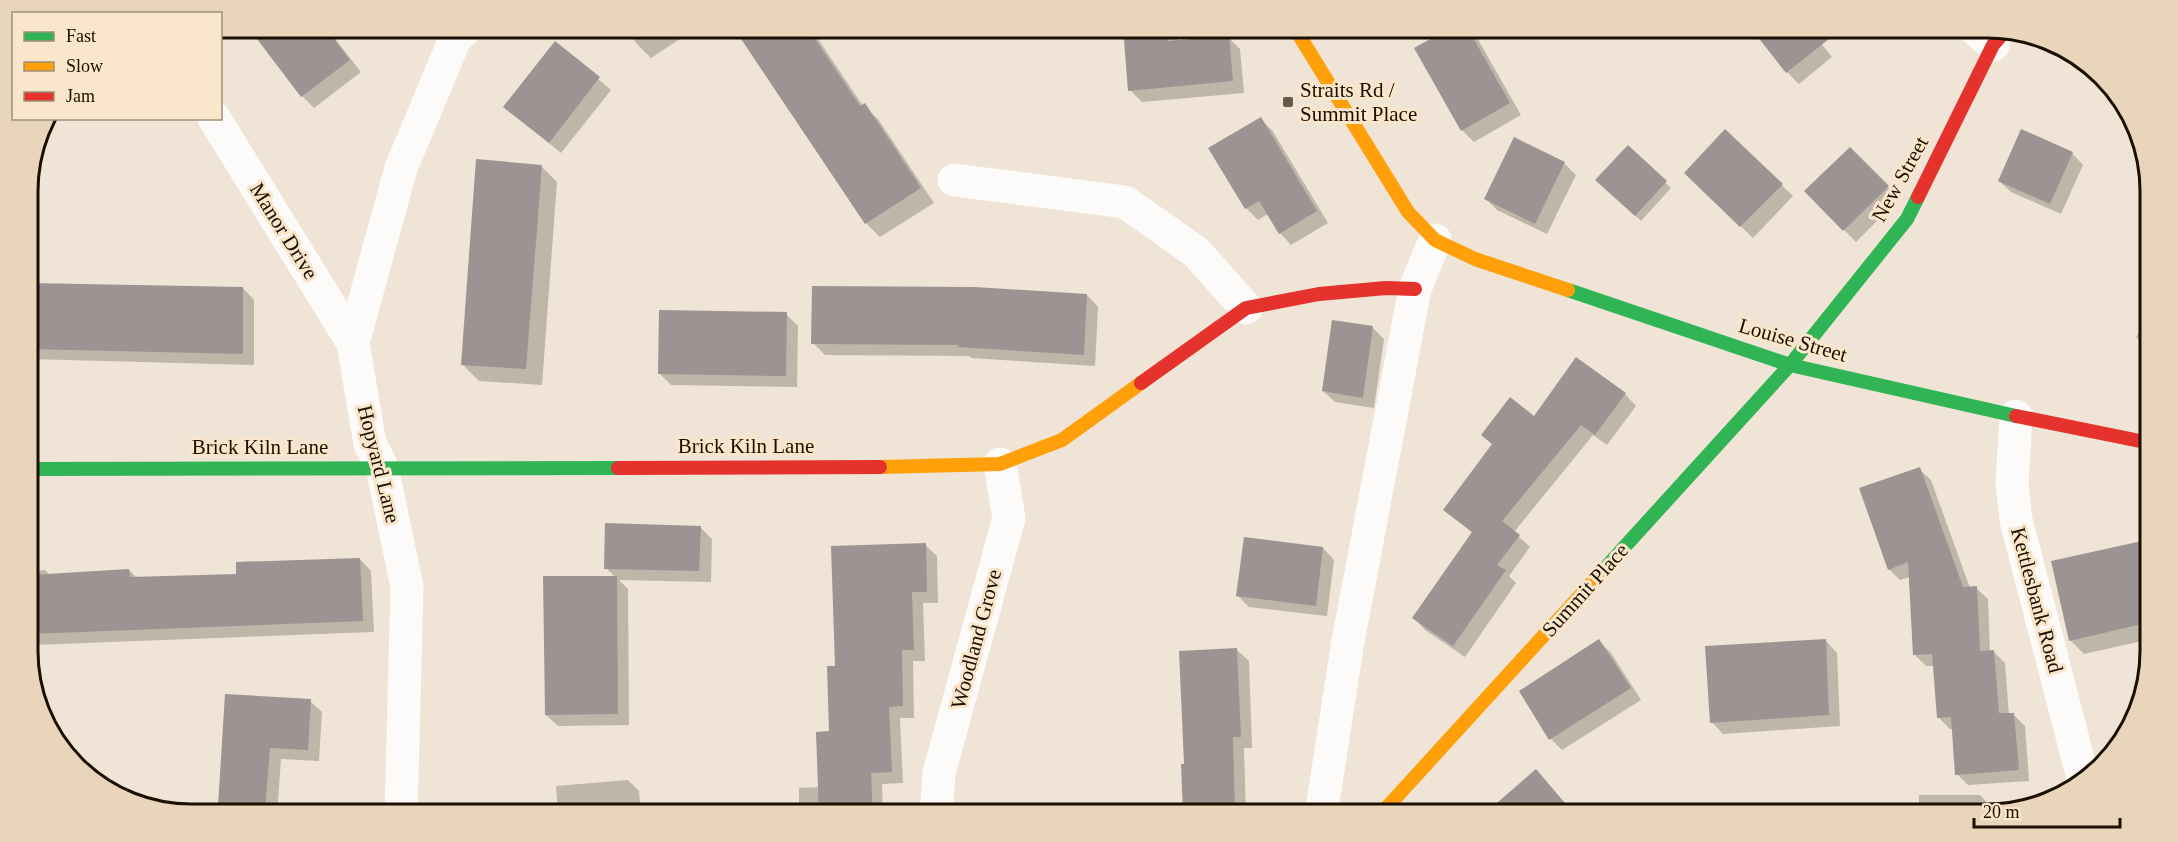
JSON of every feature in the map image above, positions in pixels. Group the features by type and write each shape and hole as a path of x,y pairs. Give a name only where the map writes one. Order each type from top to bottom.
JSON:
{"street":[{"name":"Hopyard Lane","path":"401,804 407,587 382,467 370,444 353,343 401,168 456,38"},
{"path":"1301,38 1408,212 1435,240 1415,289 1348,640 1323,804"},
{"name":"New Street","path":"1790,364 1907,219 1988,38"},
{"name":"Manor Drive","path":"215,120 353,343"},
{"path":"954,180 1125,202 1196,252 1246,308"},
{"name":"Louise Street","path":"1435,240 1475,259 1790,364 2016,416 2140,440"},
{"name":"Brick Kiln Lane","path":"38,469 894,467 999,464 1062,440 1246,308 1319,294 1386,288 1415,289"},
{"name":"Summit Place","path":"1390,804 1790,364"},
{"name":"Kettlesbank Road","path":"2016,416 2012,483 2016,520 2081,772"},
{"name":"Woodland Grove","path":"937,804 939,773 1009,518 999,464"}],"building":[{"path":"256,38 333,38 350,60 301,97"},
{"path":"740,38 814,38 860,106 865,103 921,188 865,224"},
{"path":"1124,38 1168,38 1168,41 1229,38 1233,81 1128,91"},
{"path":"1432,38 1473,38 1510,103 1461,131 1414,48"},
{"path":"1759,38 1830,38 1786,73"},
{"path":"555,41 600,77 549,143 503,107"},
{"path":"1261,117 1317,211 1279,234 1259,201 1245,209 1208,148"},
{"path":"1725,129 1783,184 1740,227 1684,173"},
{"path":"2021,129 2073,152 2050,204 1998,181"},
{"path":"1514,137 1565,162 1535,224 1484,199"},
{"path":"1628,145 1667,181 1635,216 1595,180"},
{"path":"1850,147 1889,186 1843,231 1804,191"},
{"path":"476,159 542,165 526,369 461,365"},
{"path":"38,283 243,287 243,354 38,349"},
{"path":"812,286 975,287 1087,294 1084,355 958,347 958,345 811,344"},
{"path":"659,310 787,312 786,376 658,374"},
{"path":"1332,320 1373,326 1363,398 1322,391"},
{"path":"1576,357 1626,393 1595,435 1581,425 1502,521 1520,535 1497,565 1506,570 1453,646 1412,618 1472,532 1443,510 1492,444 1481,435 1510,397 1534,416"},
{"path":"1920,467 1963,587 1977,586 1980,651 1994,650 1999,713 2014,713 2019,770 1955,775 1951,717 1937,718 1932,654 1913,655 1908,562 1888,570 1859,488"},
{"path":"605,523 701,526 699,571 604,569"},
{"path":"1244,537 1323,547 1316,606 1236,596"},
{"path":"2140,541 2140,625 2069,641 2051,561"},
{"path":"926,543 927,592 912,592 914,650 902,650 903,706 889,707 892,772 871,773 872,804 819,804 816,732 829,731 827,666 835,666 831,546"},
{"path":"360,558 363,621 38,634 38,575 129,569 130,577 236,574 236,562"},
{"path":"543,576 617,576 618,714 545,715"},
{"path":"1599,639 1631,688 1549,740 1519,691"},
{"path":"1826,639 1829,715 1710,723 1705,646"},
{"path":"1237,648 1241,737 1233,737 1235,804 1183,804 1181,764 1184,764 1179,651"},
{"path":"225,694 311,699 308,750 270,748 265,804 218,804"},
{"path":"1536,769 1566,804 1496,804"}],"traffic: fast":[{"path":"1598,576 1790,365 1907,219 1918,197"},
{"path":"1568,290 1790,365 2016,416"},
{"path":"38,469 618,468"}],"traffic: slow":[{"path":"1301,38 1408,212 1435,240 1475,259 1568,290"},
{"path":"880,467 1000,464 1062,440 1141,383"},
{"path":"1390,804 1598,576"}],"traffic: jam":[{"path":"1918,197 1993,45 1999,39"},
{"path":"1141,383 1246,308 1319,294 1386,288 1415,289"},
{"path":"2016,416 2140,441"},
{"path":"618,468 880,467"}],"place":[{"name":"Straits Rd / Summit Place","path":"1288,102"}]}
